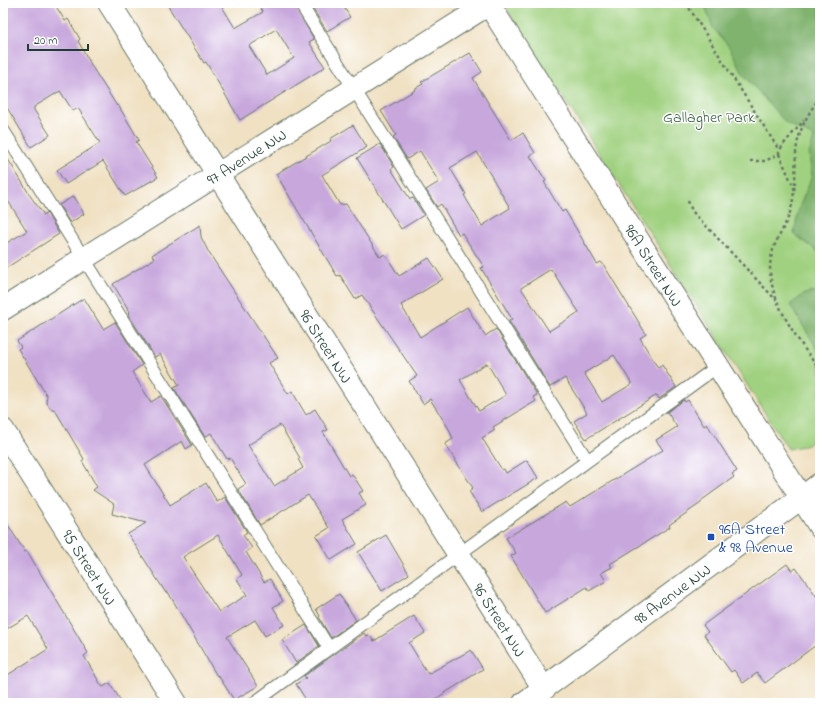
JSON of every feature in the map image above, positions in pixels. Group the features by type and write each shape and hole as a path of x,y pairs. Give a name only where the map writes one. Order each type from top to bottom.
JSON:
{"street":[{"name":"96 Street NW","path":"110,3 544,689"},
{"name":"97 Avenue NW","path":"3,309 488,4"},
{"name":"96A Street NW","path":"488,4 820,527"},
{"name":"95 Street NW","path":"3,430 176,703"},
{"name":"98 Avenue NW","path":"524,703 820,484"}],"lane":[{"path":"300,3 587,460"},
{"path":"3,130 329,648"},
{"path":"254,703 718,366"}],"path":[{"path":"686,3 779,152 794,191"},
{"path":"750,161 765,161 779,152 799,128 820,97"},
{"path":"809,112 796,150 794,191 785,225 776,240 771,255 771,274 777,300 792,329 820,371"},
{"path":"688,201 692,211 777,300"}],"green space":[{"name":"Gallagher Park","path":"503,3 820,3 820,435 808,445 788,449"},
{"path":"704,3 820,3 820,253 794,234 799,208 812,176 809,155 814,137 786,123 743,74 730,48 713,28"},
{"path":"820,291 820,353 790,305 804,294"}],"building":[{"path":"3,3 54,3 65,21 68,19 80,39 78,41 94,70 117,106 118,105 139,140 136,142 158,177 125,196 103,161 66,184 57,170 100,143 78,108 73,111 60,91 34,107 34,110 50,135 31,147 6,106 3,106"},
{"path":"166,3 220,3 235,28 263,12 257,3 293,3 314,39 309,42 325,67 240,120 206,62 204,63","holes":["276,29 294,58 267,75 249,46"]},
{"path":"309,3 341,3 350,17 327,31"},
{"path":"470,53 482,72 473,78 511,140 523,133 535,153 530,156 546,181 544,182 562,212 565,210 597,264 601,262 603,264 646,334 640,338 658,368 662,365 676,387 659,399 657,395 586,439 574,421 587,413 565,378 550,387 509,321 512,319 481,268 484,267 462,233 459,235 441,204 437,207 426,190 439,182 420,151 407,159 393,137 396,135 381,111 415,90 414,89 423,84 421,82","holes":["477,152 510,208 482,226 464,195 466,194 450,168","551,269 579,312 549,331 521,288","614,355 632,384 602,402 584,373"]},
{"path":"353,125 367,147 322,175 340,205 346,204 380,257 385,254 399,276 429,258 443,279 401,305 420,337 467,307 485,336 496,329 537,395 533,397 536,401 493,427 495,430 482,438 502,470 504,469 506,473 527,460 538,478 482,512 469,491 473,488 445,444 453,439 449,429 430,399 423,404 409,381 417,376 362,295 355,299 340,275 337,276 276,174 331,141 330,139","holes":["487,363 506,395 479,411 460,380"]},
{"path":"380,144 394,167 391,169 410,199 413,198 424,215 401,229 357,158"},
{"path":"3,151 31,197 44,215 47,213 59,234 3,270 3,245 27,231 3,193"},
{"path":"74,196 84,214 70,223 59,205"},
{"path":"200,225 201,237 209,253 278,358 269,363 288,394 292,391 306,415 315,409 328,430 323,432 349,476 352,474 363,491 359,493 366,505 342,519 357,544 331,560 316,536 329,528 308,495 260,525 238,489 246,484 230,458 227,459 211,433 205,437 174,388 179,385 160,354 155,357 128,314 130,312 113,284 154,259 152,255","holes":["280,425 300,458 298,459 303,468 274,486 248,445"]},
{"path":"84,298 103,329 115,322 142,365 132,372 151,402 161,396 192,445 186,449 182,441 145,465 170,505 206,483 217,502 225,497 247,532 243,535 252,548 246,552 264,582 270,579 283,601 273,607 284,625 265,636 255,620 227,637 258,686 234,700 218,675 217,676 168,592 166,593 128,534 146,523 112,514 114,504 93,490 97,487 82,461 84,459 55,410 50,408 46,401 47,396 18,349 21,347 17,341","holes":["218,535 242,575 237,579 247,595 219,612 183,557"]},
{"path":"684,400 685,402 688,400 704,426 707,424 737,471 732,474 734,477 702,500 701,503 669,525 670,527 610,564 612,567 601,573 606,581 589,591 587,587 545,613 511,556 516,553 506,538 566,502 570,507 663,450 656,440 677,427 667,412"},
{"path":"3,517 25,552 27,551 88,653 84,656 101,685 103,687 110,683 122,703 9,703 3,692 3,678 48,649 28,616 3,631"},
{"path":"386,535 409,574 382,591 358,552"},
{"path":"787,564 792,571 796,568 820,601 820,642 765,683 757,673 743,683 734,670 731,672 704,635 708,632 703,625"},
{"path":"339,594 356,620 331,638 316,609"},
{"path":"414,616 425,633 409,643 428,674 471,650 483,669 429,703 308,703 296,684 306,678 304,676 364,633 366,636 369,635 374,641"},
{"path":"306,625 319,646 296,663 282,640"}],"place":[{"name":"96A Street & 98 Avenue","path":"711,537"}]}
